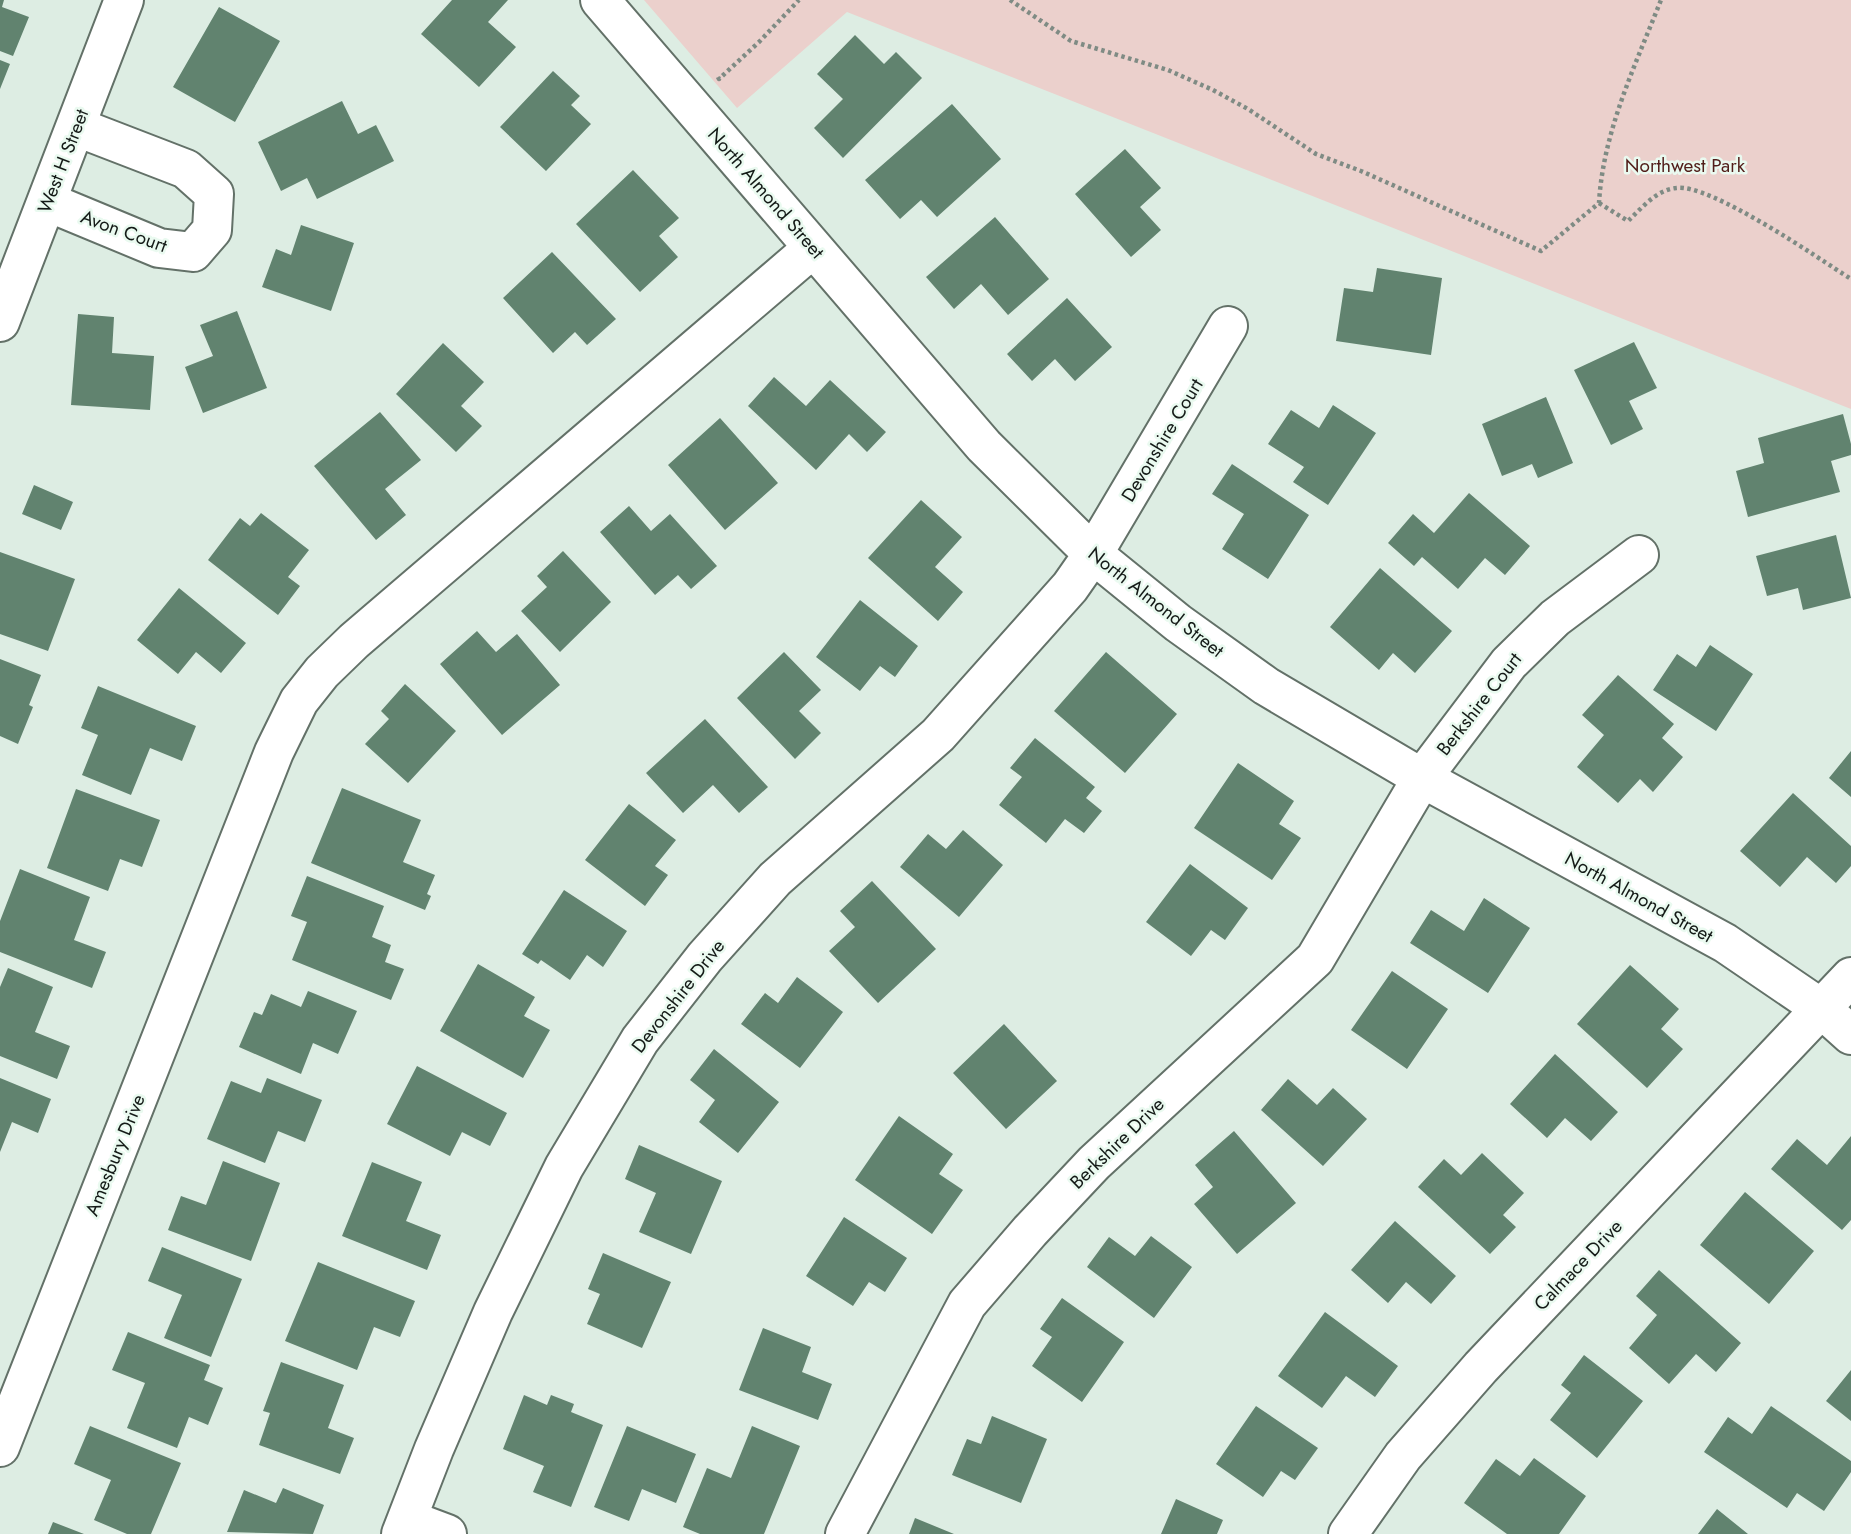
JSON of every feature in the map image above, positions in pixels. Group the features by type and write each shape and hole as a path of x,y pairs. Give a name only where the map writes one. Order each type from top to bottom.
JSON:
{"street":[{"name":"West H Street","path":"0,322 124,0"},
{"name":"North Almond Street","path":"600,0 985,446 1093,554 1178,623 1266,686 1422,778 1725,943 1822,1009 1851,1035"},
{"name":"Avon Court","path":"48,202 159,248 193,252 212,230 214,194 187,169 76,127"},
{"name":"Amesbury Drive","path":"0,1447 230,863 279,742 299,701 322,672 354,641 813,248"},
{"name":"Devonshire Court","path":"1093,554 1228,326"},
{"name":"Devonshire Drive","path":"404,1527 434,1449 505,1287 564,1167 640,1040 705,957 775,878 938,736 1070,587 1093,554"},
{"name":"Berkshire Court","path":"1422,778 1508,663 1555,618 1639,555"},
{"name":"Berkshire Drive","path":"845,1534 967,1304 1094,1163 1315,959 1422,778"},
{"name":"Calmace Drive","path":"1348,1534 1403,1456 1481,1367 1851,977"},
{"path":"404,1527 447,1534"}],"path":[{"path":"719,79 799,0"},
{"path":"1010,0 1071,41 1168,70 1213,90 1248,109 1315,154 1373,176 1541,251 1599,203 1600,176 1607,141 1661,0"},
{"path":"1599,203 1628,221 1656,195 1677,187 1701,192 1794,243 1851,279"}],"green space":[{"name":"Northwest Park","path":"644,0 1851,0 1851,409 847,12 737,108"}],"building":[{"path":"0,0 4,0 2,7 29,17 13,56 0,51"},
{"path":"452,0 508,0 488,22 516,47 479,87 421,34"},
{"path":"219,7 280,41 235,122 173,87"},
{"path":"855,35 884,64 896,52 922,78 843,158 814,128 843,99 817,74"},
{"path":"0,60 10,64 0,89"},
{"path":"553,71 580,96 571,105 591,124 546,171 500,127"},
{"path":"342,101 358,134 376,125 394,161 317,199 307,178 281,191 258,142"},
{"path":"952,104 1001,159 937,217 921,200 900,219 865,180"},
{"path":"1125,149 1161,188 1140,207 1161,230 1131,257 1075,194"},
{"path":"633,170 679,218 659,236 678,257 640,292 576,224"},
{"path":"995,217 1049,279 1008,315 981,284 954,309 926,277"},
{"path":"301,225 354,243 331,311 262,287 276,249 291,255"},
{"path":"552,252 616,319 587,345 575,332 553,353 503,298"},
{"path":"1377,268 1442,278 1431,355 1336,341 1344,288 1373,292"},
{"path":"1067,298 1112,347 1075,381 1055,359 1032,381 1007,354"},
{"path":"237,311 267,388 203,413 185,367 213,356 200,325"},
{"path":"78,314 114,317 112,353 154,356 150,410 71,405"},
{"path":"1634,342 1657,388 1629,401 1643,429 1611,445 1574,370"},
{"path":"443,343 484,382 461,406 482,426 456,452 396,394"},
{"path":"774,377 806,406 830,380 886,432 867,452 849,434 816,470 748,406"},
{"path":"1546,397 1573,463 1538,478 1532,464 1502,476 1482,424"},
{"path":"1333,405 1376,433 1328,505 1293,482 1304,467 1268,444 1291,410 1319,428"},
{"path":"380,412 421,460 385,489 406,515 376,540 314,466"},
{"path":"1843,414 1851,444 1851,455 1831,461 1840,492 1748,517 1736,471 1764,463 1758,438"},
{"path":"720,418 778,483 725,530 668,465"},
{"path":"1232,464 1309,515 1268,579 1222,549 1244,514 1212,494"},
{"path":"34,485 73,502 61,530 22,514"},
{"path":"1469,493 1530,546 1505,575 1485,558 1458,589 1422,557 1414,566 1388,543 1413,514 1434,533"},
{"path":"921,500 962,537 935,567 963,592 938,621 868,558"},
{"path":"629,506 651,531 670,514 717,566 691,589 678,575 655,595 600,532"},
{"path":"261,513 309,550 288,577 300,586 278,615 208,560 240,518 250,526"},
{"path":"1836,535 1851,598 1803,610 1798,588 1767,596 1756,556"},
{"path":"563,551 611,602 560,652 521,611 547,587 537,576"},
{"path":"0,552 75,579 48,651 0,634"},
{"path":"1380,568 1452,631 1415,673 1393,653 1379,670 1330,627"},
{"path":"179,588 246,643 221,673 196,652 178,674 137,640"},
{"path":"860,600 918,646 895,677 880,666 860,691 816,657"},
{"path":"477,631 496,652 517,634 560,685 502,735 440,664"},
{"path":"1710,645 1753,674 1716,731 1653,690 1677,654 1696,667"},
{"path":"784,652 821,690 799,711 821,733 795,759 737,698"},
{"path":"1106,652 1177,714 1125,773 1054,711"},
{"path":"0,659 41,675 29,705 33,707 18,744 0,736"},
{"path":"1618,675 1674,724 1662,738 1683,757 1653,792 1640,779 1618,803 1577,767 1604,735 1582,715"},
{"path":"405,684 456,731 408,783 365,744 389,719 381,711"},
{"path":"98,686 196,726 182,761 150,748 131,795 82,775 98,735 81,728"},
{"path":"705,719 768,787 739,813 713,785 683,813 646,773"},
{"path":"1035,738 1095,787 1086,798 1102,811 1084,833 1065,819 1046,843 999,805 1022,777 1010,768"},
{"path":"1851,751 1851,797 1829,778"},
{"path":"1238,763 1294,801 1279,824 1301,838 1272,880 1194,828"},
{"path":"342,788 421,820 403,862 435,875 427,894 431,896 425,910 311,863"},
{"path":"76,789 160,820 142,867 120,859 108,891 47,868"},
{"path":"1793,793 1851,846 1851,866 1836,883 1807,857 1780,887 1740,851"},
{"path":"629,804 676,840 655,866 668,875 645,906 585,860"},
{"path":"963,830 1003,865 959,917 900,867 928,834 946,849"},
{"path":"1190,864 1248,908 1225,940 1211,930 1191,956 1146,922"},
{"path":"20,869 90,897 74,940 106,952 92,988 0,952 0,921"},
{"path":"307,876 384,906 372,937 391,945 385,962 404,969 391,1000 292,960 307,922 291,916"},
{"path":"872,881 936,949 878,1003 829,951 855,927 840,911"},
{"path":"564,890 627,931 603,967 587,955 570,980 541,960 538,964 522,954"},
{"path":"1484,898 1530,928 1488,993 1410,943 1431,910 1464,931"},
{"path":"478,964 535,997 524,1016 550,1030 523,1078 440,1031"},
{"path":"1630,965 1679,1009 1661,1029 1683,1049 1647,1088 1577,1024"},
{"path":"8,968 53,987 35,1032 70,1046 57,1079 0,1056 0,987"},
{"path":"1392,971 1448,1009 1407,1069 1351,1030"},
{"path":"797,977 843,1012 800,1068 741,1024 765,993 778,1003"},
{"path":"308,991 357,1011 338,1054 313,1043 301,1074 239,1047 254,1012 262,1015 271,994 301,1007"},
{"path":"1004,1024 1057,1081 1006,1129 953,1073"},
{"path":"714,1049 779,1102 738,1153 699,1122 715,1100 690,1080"},
{"path":"1555,1054 1618,1112 1591,1141 1565,1118 1547,1138 1510,1104"},
{"path":"417,1066 507,1113 490,1146 462,1132 450,1156 387,1124"},
{"path":"0,1078 51,1099 38,1133 12,1122 0,1152"},
{"path":"267,1078 322,1100 305,1142 278,1131 265,1163 207,1139 231,1081 261,1093"},
{"path":"1288,1079 1317,1105 1333,1088 1367,1119 1323,1166 1261,1110"},
{"path":"899,1116 953,1154 939,1174 963,1190 932,1234 855,1180"},
{"path":"1234,1131 1296,1203 1237,1254 1194,1204 1213,1187 1195,1165"},
{"path":"1851,1136 1851,1220 1842,1230 1771,1169 1797,1139 1827,1165"},
{"path":"639,1145 722,1181 691,1254 639,1232 656,1193 625,1179"},
{"path":"1482,1153 1524,1193 1503,1215 1516,1227 1490,1254 1418,1187 1444,1159 1461,1175"},
{"path":"223,1161 280,1183 251,1261 168,1230 181,1196 206,1205"},
{"path":"372,1162 422,1182 406,1221 441,1235 427,1270 342,1236"},
{"path":"1745,1192 1814,1251 1769,1304 1700,1245"},
{"path":"844,1217 907,1258 885,1292 869,1282 853,1306 806,1276"},
{"path":"1395,1221 1456,1276 1431,1304 1406,1282 1388,1303 1351,1270"},
{"path":"1151,1236 1192,1267 1154,1318 1087,1267 1109,1237 1135,1256"},
{"path":"162,1247 242,1279 211,1357 164,1338 182,1295 148,1281"},
{"path":"603,1253 671,1282 642,1348 587,1324 600,1294 588,1289"},
{"path":"318,1262 415,1301 400,1337 374,1327 357,1370 285,1341"},
{"path":"1659,1270 1741,1343 1716,1372 1696,1354 1669,1384 1629,1348 1657,1315 1636,1296"},
{"path":"1062,1298 1124,1342 1082,1402 1032,1366 1052,1337 1040,1329"},
{"path":"1325,1312 1398,1366 1375,1397 1346,1376 1322,1408 1278,1376"},
{"path":"763,1328 811,1347 802,1372 832,1384 818,1420 739,1390"},
{"path":"128,1332 210,1365 204,1380 223,1388 208,1425 189,1417 177,1448 127,1428 145,1383 112,1370"},
{"path":"1584,1355 1643,1401 1597,1458 1550,1420 1571,1393 1561,1385"},
{"path":"281,1362 344,1385 328,1428 354,1438 340,1474 259,1445 270,1413 263,1411"},
{"path":"1851,1370 1851,1421 1826,1401"},
{"path":"524,1395 547,1405 551,1395 574,1404 571,1412 603,1425 571,1507 533,1492 544,1466 503,1449"},
{"path":"1256,1406 1318,1448 1295,1480 1281,1471 1263,1497 1216,1464"},
{"path":"1771,1406 1851,1461 1851,1472 1824,1511 1797,1493 1787,1508 1704,1452 1728,1417 1752,1434"},
{"path":"992,1416 1047,1439 1021,1503 952,1475 967,1439 981,1444"},
{"path":"90,1426 181,1463 151,1534 127,1534 94,1520 111,1480 74,1464"},
{"path":"627,1426 696,1454 676,1503 642,1489 629,1521 594,1507"},
{"path":"752,1426 800,1446 764,1534 700,1534 683,1527 707,1468 731,1478"},
{"path":"1534,1458 1586,1496 1559,1534 1507,1534 1464,1503 1496,1459 1520,1476"},
{"path":"283,1488 324,1505 313,1534 227,1532 244,1490 276,1503"},
{"path":"1176,1499 1223,1520 1217,1534 1161,1534"},
{"path":"1717,1509 1748,1534 1698,1534"},
{"path":"915,1518 954,1534 909,1534"},
{"path":"53,1522 84,1534 48,1534"}]}
